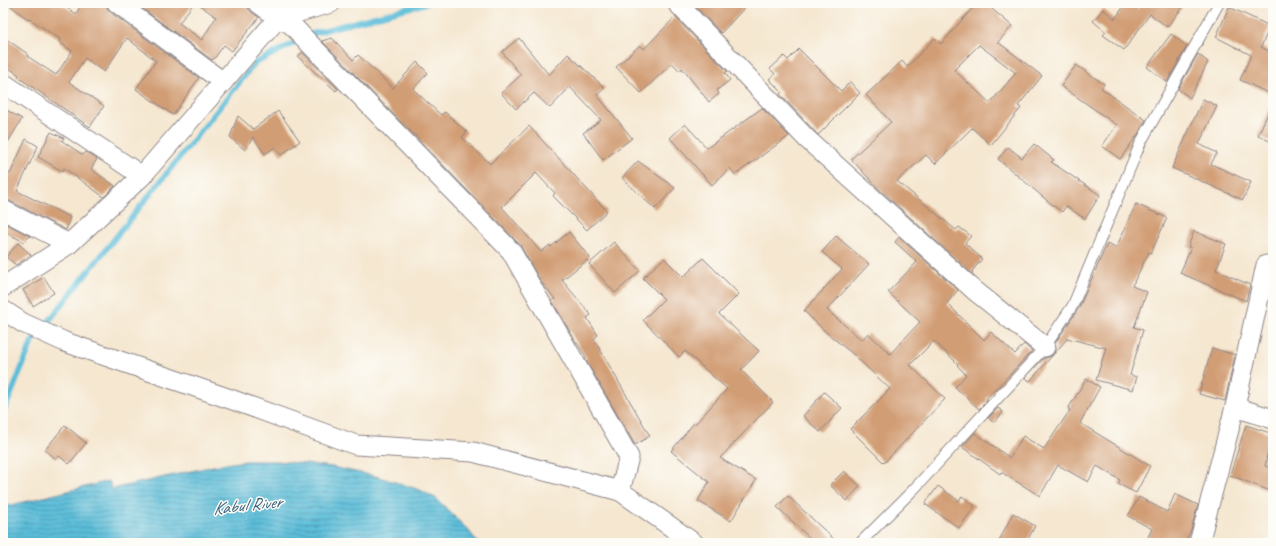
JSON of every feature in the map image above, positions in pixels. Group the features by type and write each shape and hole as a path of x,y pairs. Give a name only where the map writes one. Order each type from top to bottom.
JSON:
{"street":[{"path":"117,3 223,82"},
{"path":"258,3 284,21 308,42 511,252 629,456 620,491"},
{"path":"3,287 69,244 142,176 223,82 284,21 331,3"},
{"path":"677,3 808,139 974,290 1046,347"},
{"path":"3,83 142,176"},
{"path":"3,210 69,244"},
{"path":"1199,543 1235,407 1266,265"},
{"path":"3,310 23,323 65,342 225,397 356,445 473,452 620,491 694,543"},
{"path":"1235,407 1273,419"}],"lane":[{"path":"860,543 914,489 1046,347 1073,305 1142,142 1220,3"}],"water":[{"name":"Kabul River","path":"246,461 278,461 332,467 379,477 420,490 437,499 469,531 478,543 3,543 3,507 109,481 112,489 218,465"}],"building":[{"path":"7,3 60,3 76,14 82,3 106,3 110,12 199,78 173,115 136,89 156,61 127,38 104,72 85,58 69,82 104,106 90,127 18,77 19,75 3,64 3,37 28,54 27,56 56,75 72,51 59,42 60,39 30,19 29,20"},
{"path":"135,3 194,3 179,23 202,40 216,17 197,3 247,3 251,12 259,17 232,51 224,45 212,60"},
{"path":"700,3 749,3 721,33 696,7"},
{"path":"977,3 985,3 1012,26 998,42 1042,76 1018,106 1021,108 991,145 972,128 935,164 926,155 897,181 956,230 959,227 971,236 965,243 982,259 972,271 972,274 877,187 851,159 891,122 866,95 902,61 907,67 935,38 941,44","holes":["979,45 1016,73 990,103 954,70"]},
{"path":"1126,3 1129,3 1137,9 1140,6 1137,3 1186,3 1167,27 1150,14 1124,50 1103,35 1106,32 1093,21 1103,9 1115,19"},
{"path":"1229,7 1270,26 1261,47 1273,53 1273,95 1240,80 1251,55 1216,37"},
{"path":"675,17 727,71 725,73 730,80 717,90 719,94 709,102 682,68 680,71 672,63 641,93 616,67 640,45 644,49"},
{"path":"1171,34 1187,46 1167,82 1147,67"},
{"path":"332,38 353,60 358,55 393,88 417,62 428,73 413,89 441,115 445,112 467,132 462,137 490,164 529,126 607,211 587,230 553,196 555,193 536,173 502,207 541,252 550,245 551,247 569,232 590,258 562,280 591,315 587,318 598,335 594,339 650,436 635,445 585,359 587,358 552,301 555,299 542,283 520,245 419,139 322,41"},
{"path":"519,38 549,75 568,54 605,88 597,95 632,138 603,160 583,133 601,120 570,87 550,108 534,93 516,109 501,93 521,75 502,52"},
{"path":"799,49 841,91 850,82 860,93 818,135 780,94 782,92 769,79 775,74 770,69 784,56 788,60"},
{"path":"302,52 338,89 336,91 298,57"},
{"path":"1198,54 1208,62 1190,98 1178,89"},
{"path":"1076,65 1104,84 1101,88 1146,120 1120,159 1102,146 1117,125 1061,86"},
{"path":"1203,99 1217,106 1199,144 1217,153 1211,164 1251,182 1243,200 1172,168"},
{"path":"1273,102 1273,143 1258,135"},
{"path":"3,108 22,119 3,150"},
{"path":"762,108 789,136 735,175 730,168 712,185 670,138 685,124 707,148"},
{"path":"278,111 300,141 281,155 275,147 265,154 253,137 245,150 230,137 238,116 253,129"},
{"path":"51,132 64,138 62,141 83,155 86,152 97,159 91,169 115,186 104,197 64,168 62,171 38,157"},
{"path":"26,139 38,146 17,191 70,217 66,230 8,200 3,199 3,170 10,174"},
{"path":"1034,144 1054,160 1051,162 1100,195 1085,219 1066,206 1062,212 998,159 1008,147 1022,158"},
{"path":"638,161 675,188 655,209 622,178"},
{"path":"1136,204 1167,218 1151,253 1149,252 1132,286 1147,292 1134,327 1143,330 1130,375 1137,377 1133,390 1096,380 1106,348 1067,338 1054,354 1056,348 1055,343 1079,308 1107,244 1116,248"},
{"path":"3,222 30,236 24,242 3,231"},
{"path":"1194,231 1226,244 1216,270 1250,285 1246,301 1180,273 1191,248 1188,247"},
{"path":"836,236 869,264 827,310 862,340 868,333 890,354 920,322 888,292 917,262 895,242 899,237 958,290 947,303 984,340 991,332 1015,354 1024,344 1032,351 986,399 988,400 979,409 955,387 966,375 957,365 958,364 934,341 910,365 945,399 884,463 850,429 890,389 804,311 842,269 822,252"},
{"path":"614,242 640,271 615,293 589,264"},
{"path":"18,243 31,255 16,265 6,257"},
{"path":"664,258 683,277 703,258 739,294 719,314 759,351 741,370 773,402 720,458 756,480 731,521 698,501 709,482 671,451 694,423 695,424 727,389 685,351 679,357 643,320 664,299 643,278"},
{"path":"44,277 54,293 33,306 23,290"},
{"path":"1212,348 1235,355 1225,401 1199,394"},
{"path":"1054,354 1030,381 1025,378 1044,358"},
{"path":"1086,379 1100,387 1080,423 1150,466 1136,493 1118,484 1120,480 1097,466 1088,482 1058,465 1040,496 1001,472 1000,474 962,447 975,433 1010,458 1023,436 1044,449 1070,410 1068,409"},
{"path":"824,392 842,408 820,432 803,416"},
{"path":"998,408 1003,412 994,423 988,418"},
{"path":"65,425 86,443 69,464 59,456 56,459 45,450"},
{"path":"1246,425 1273,434 1273,439 1266,458 1265,466 1273,469 1273,492 1230,475"},
{"path":"844,471 860,486 847,501 830,485"},
{"path":"938,486 959,501 962,496 975,506 959,528 925,504"},
{"path":"1175,494 1198,505 1191,530 1185,543 1145,543 1152,529 1128,516 1139,497 1167,512"},
{"path":"788,496 838,543 815,543 777,507"},
{"path":"1013,513 1035,526 1026,543 998,543"}],"waterway":[{"path":"3,414 32,342 255,63 314,33 427,3"}]}
